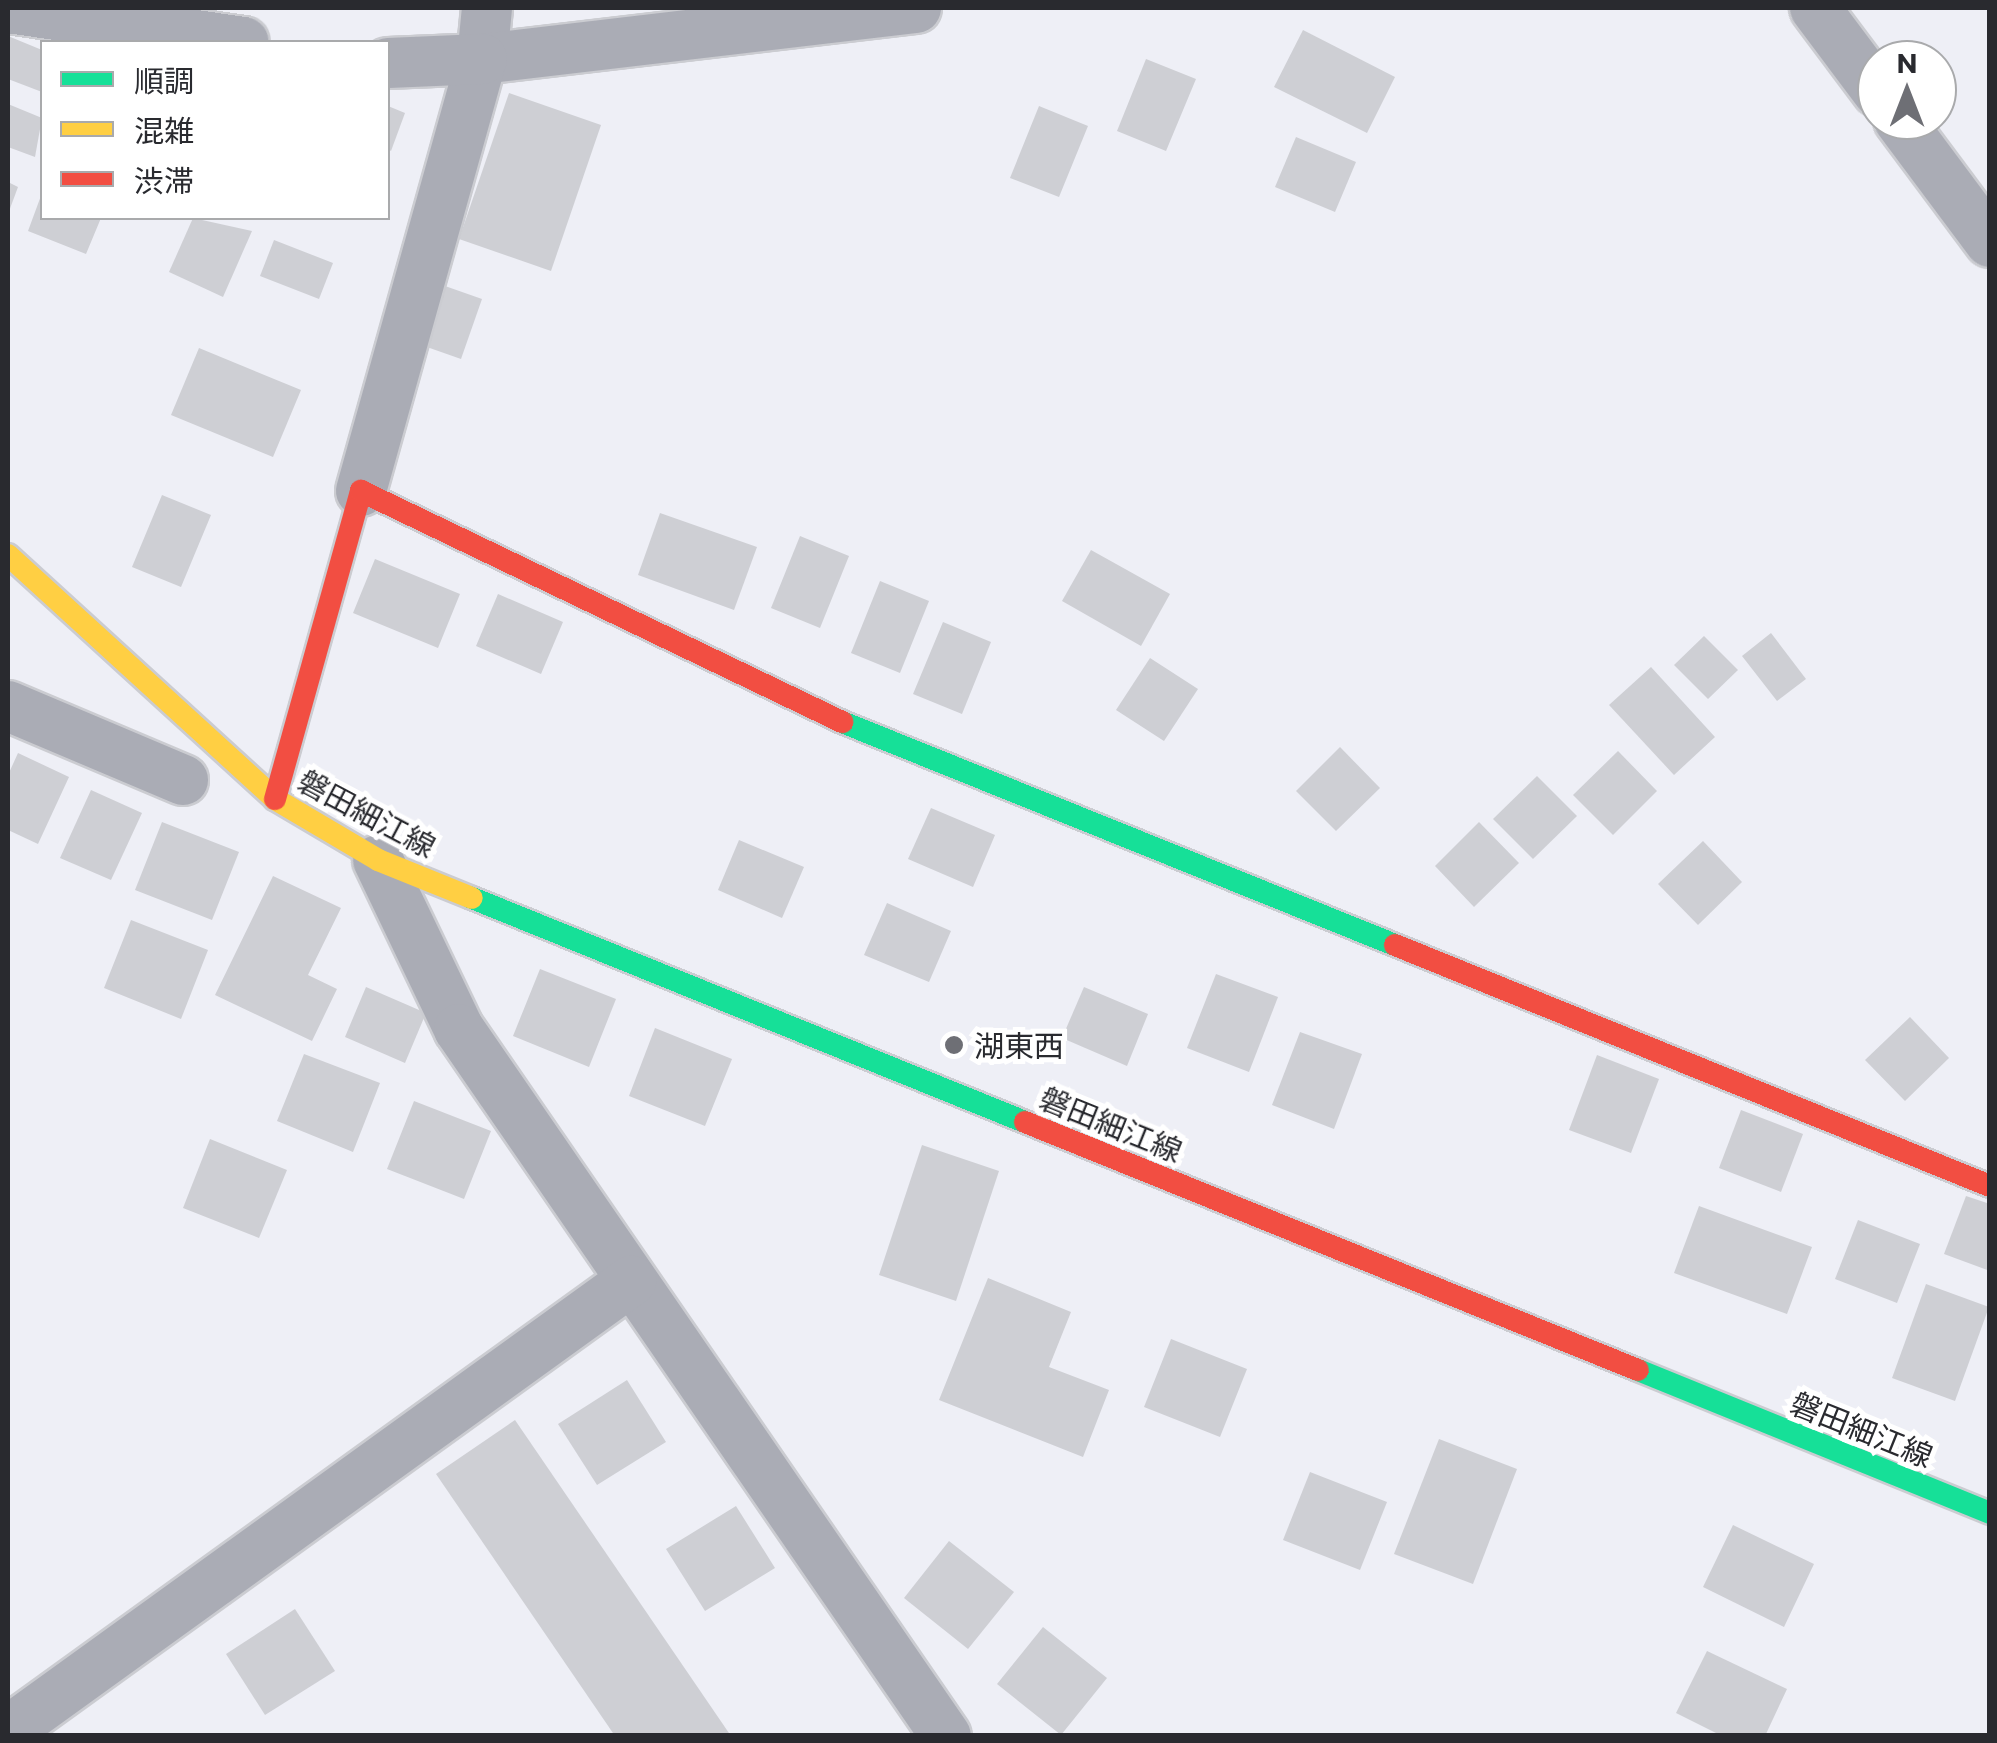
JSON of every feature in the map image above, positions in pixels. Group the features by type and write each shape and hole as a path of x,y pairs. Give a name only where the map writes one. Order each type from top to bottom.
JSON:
{"main road":[{"path":"274,799 361,492 841,721 1990,1186"},
{"name":"磐田細江線","path":"8,555 274,799 378,860 1990,1513"}],"street":[{"path":"8,8 230,40"},
{"path":"361,492 482,59 487,8"},
{"path":"390,64 482,59 900,8"},
{"path":"1815,8 1857,64"},
{"path":"1914,140 1990,242"},
{"path":"8,706 183,780"},
{"path":"378,860 459,1029 946,1736"},
{"path":"8,1732 631,1281"}],"building":[{"path":"1303,30 1395,77 1367,133 1274,87"},
{"path":"8,36 40,49 40,91 8,79"},
{"path":"1146,59 1196,79 1166,151 1117,131"},
{"path":"509,93 601,125 551,271 459,239"},
{"path":"8,104 40,117 35,157 8,147"},
{"path":"1039,106 1088,126 1059,197 1010,178"},
{"path":"390,107 405,113 390,150"},
{"path":"1296,137 1356,162 1335,212 1275,187"},
{"path":"8,182 18,187 8,214"},
{"path":"40,198 40,220 100,220 86,254 28,231"},
{"path":"192,220 252,231 223,297 169,272"},
{"path":"274,240 333,263 319,299 260,276"},
{"path":"445,286 482,299 461,359 424,346"},
{"path":"199,348 301,390 273,457 171,415"},
{"path":"162,495 211,515 181,587 132,567"},
{"path":"660,513 757,547 734,610 638,575"},
{"path":"800,536 849,556 820,628 771,608"},
{"path":"1091,550 1170,594 1141,646 1062,601"},
{"path":"375,559 460,594 438,648 353,613"},
{"path":"880,581 929,601 900,673 851,653"},
{"path":"498,594 563,622 541,674 476,646"},
{"path":"943,622 991,642 962,714 913,694"},
{"path":"1771,633 1806,679 1777,701 1742,656"},
{"path":"1704,636 1738,670 1708,699 1674,665"},
{"path":"1150,658 1198,689 1164,741 1116,710"},
{"path":"1651,667 1715,737 1674,775 1609,705"},
{"path":"1340,747 1380,788 1336,831 1296,791"},
{"path":"1618,751 1657,791 1613,835 1573,795"},
{"path":"18,753 69,777 38,844 8,830 8,775"},
{"path":"1537,776 1577,816 1533,859 1493,819"},
{"path":"91,790 142,813 111,880 60,858"},
{"path":"931,808 995,835 973,887 908,859"},
{"path":"162,822 239,852 212,920 135,890"},
{"path":"1479,822 1519,863 1474,907 1435,866"},
{"path":"739,840 804,867 782,918 718,890"},
{"path":"1703,841 1742,882 1698,925 1658,884"},
{"path":"273,876 341,908 308,975 337,989 312,1041 215,995"},
{"path":"887,903 951,931 929,982 864,955"},
{"path":"131,920 208,950 181,1019 104,988"},
{"path":"540,969 616,999 589,1067 513,1036"},
{"path":"1216,974 1278,997 1249,1072 1187,1048"},
{"path":"366,987 426,1013 405,1063 345,1037"},
{"path":"1084,987 1148,1014 1127,1066 1062,1038"},
{"path":"1910,1017 1949,1058 1905,1101 1865,1060"},
{"path":"655,1028 732,1059 705,1126 629,1096"},
{"path":"1300,1032 1362,1054 1334,1129 1272,1105"},
{"path":"304,1054 380,1083 353,1152 277,1121"},
{"path":"1597,1055 1659,1079 1631,1153 1569,1130"},
{"path":"414,1101 491,1131 464,1199 387,1169"},
{"path":"1741,1110 1803,1134 1781,1192 1719,1168"},
{"path":"210,1139 287,1170 259,1238 183,1208"},
{"path":"922,1145 999,1171 956,1301 879,1275"},
{"path":"1966,1196 1990,1204 1990,1271 1944,1254"},
{"path":"1699,1206 1812,1247 1787,1314 1674,1273"},
{"path":"1858,1220 1920,1244 1897,1303 1835,1279"},
{"path":"988,1278 1071,1312 1049,1367 1109,1390 1083,1457 939,1400"},
{"path":"1926,1284 1989,1307 1955,1401 1892,1378"},
{"path":"1171,1339 1247,1369 1220,1437 1144,1407"},
{"path":"627,1380 666,1442 597,1485 558,1424"},
{"path":"515,1420 731,1736 615,1736 436,1474"},
{"path":"1439,1439 1517,1469 1473,1584 1394,1554"},
{"path":"1310,1472 1387,1502 1360,1570 1283,1540"},
{"path":"736,1506 775,1568 705,1611 666,1549"},
{"path":"1733,1525 1814,1564 1784,1627 1703,1587"},
{"path":"949,1541 1014,1592 968,1649 904,1598"},
{"path":"295,1609 335,1671 265,1715 226,1654"},
{"path":"1043,1627 1107,1678 1061,1735 997,1684"},
{"path":"1707,1651 1787,1689 1765,1736 1722,1736 1676,1713"}],"traffic: fast":[{"path":"842,722 1395,945"},
{"path":"472,898 1025,1122"},
{"path":"1638,1370 1990,1513"}],"traffic: slow":[{"path":"8,555 275,799 378,860 472,898"}],"traffic: jam":[{"path":"275,799 361,491 842,722"},
{"path":"1395,945 1990,1186"},
{"path":"1025,1122 1638,1370"}],"place":[{"name":"湖東西","path":"954,1045"}]}
